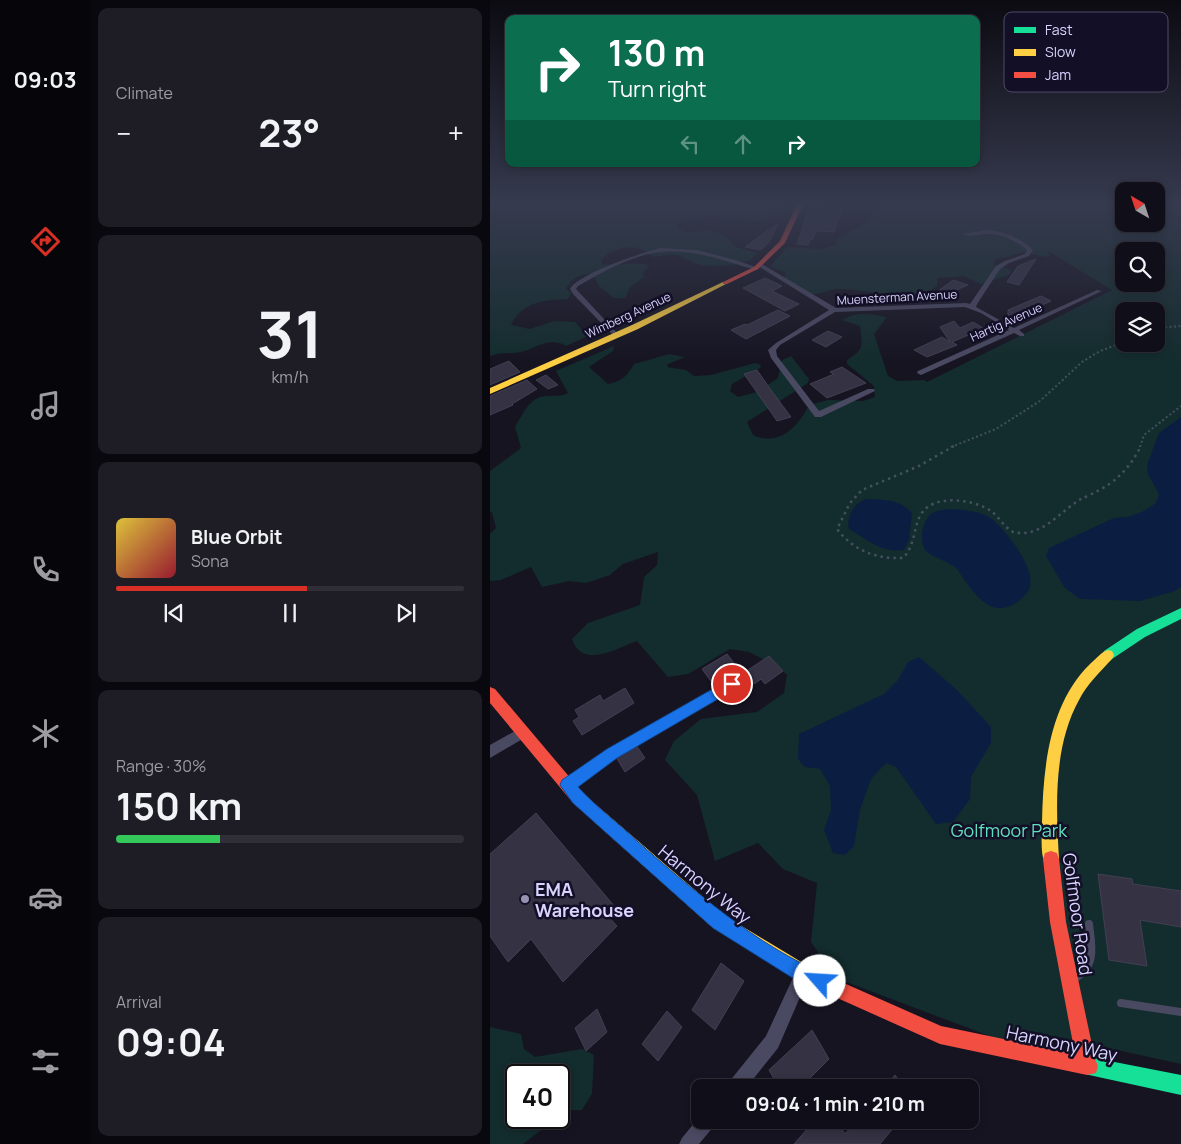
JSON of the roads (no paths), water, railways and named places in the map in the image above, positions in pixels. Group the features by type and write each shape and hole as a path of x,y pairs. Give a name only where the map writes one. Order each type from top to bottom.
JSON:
{"street":[{"path":"616,335 594,314 573,289 578,284 615,266 643,255"},
{"path":"706,255 758,267 834,310"},
{"name":"Wimberg Avenue","path":"490,391 616,335 758,267 770,255"},
{"name":"Muensterman Avenue","path":"871,390 818,415 774,356 772,350 778,344 834,310 844,312 956,304 973,307 974,301 1000,265 1026,255"},
{"name":"Hartig Avenue","path":"922,373 1099,291"},
{"path":"973,307 1022,335"},
{"name":"Golfmoor Road","path":"1087,1066 1059,922 1050,845 1049,788 1058,734 1070,706 1085,680 1104,658 1116,648 1145,631 1181,614"},
{"name":"Harmony Way","path":"490,693 578,798 619,835 719,922 802,974 940,1035 1181,1085"},
{"path":"490,752 522,732"},
{"path":"742,1079 772,1042 802,974"},
{"path":"688,1144 700,1129"}],"lane":[{"path":"568,785 612,754 732,684"},
{"path":"1070,981 1082,976 1087,971 1090,963 1089,924"},
{"path":"1121,1003 1181,1012"}],"water":[{"path":"1181,417 1181,587 1175,591 1140,601 1080,599 1065,588 1046,556 1049,548 1114,518 1127,517 1142,512 1156,503 1159,494 1148,474 1147,465 1159,433"},
{"path":"867,499 886,500 897,503 912,513 909,540 904,550 882,548 849,529 848,524 852,511 858,504"},
{"path":"949,509 983,514 993,520 1015,544 1027,566 1030,577 1030,586 1026,594 1018,601 1002,608 988,605 974,593 957,569 927,552 924,548 922,532 928,517 938,511"},
{"path":"919,657 956,689 991,727 991,743 971,777 970,799 953,822 936,824 896,767 886,763 871,779 860,810 854,846 845,855 833,853 824,830 831,810 830,786 820,769 805,767 798,759 799,734 884,694 898,680 908,662"}],"place":[{"name":"EMA Warehouse","path":"525,899"}],"park label":[{"name":"Golfmoor Park","path":"1009,830"}]}
